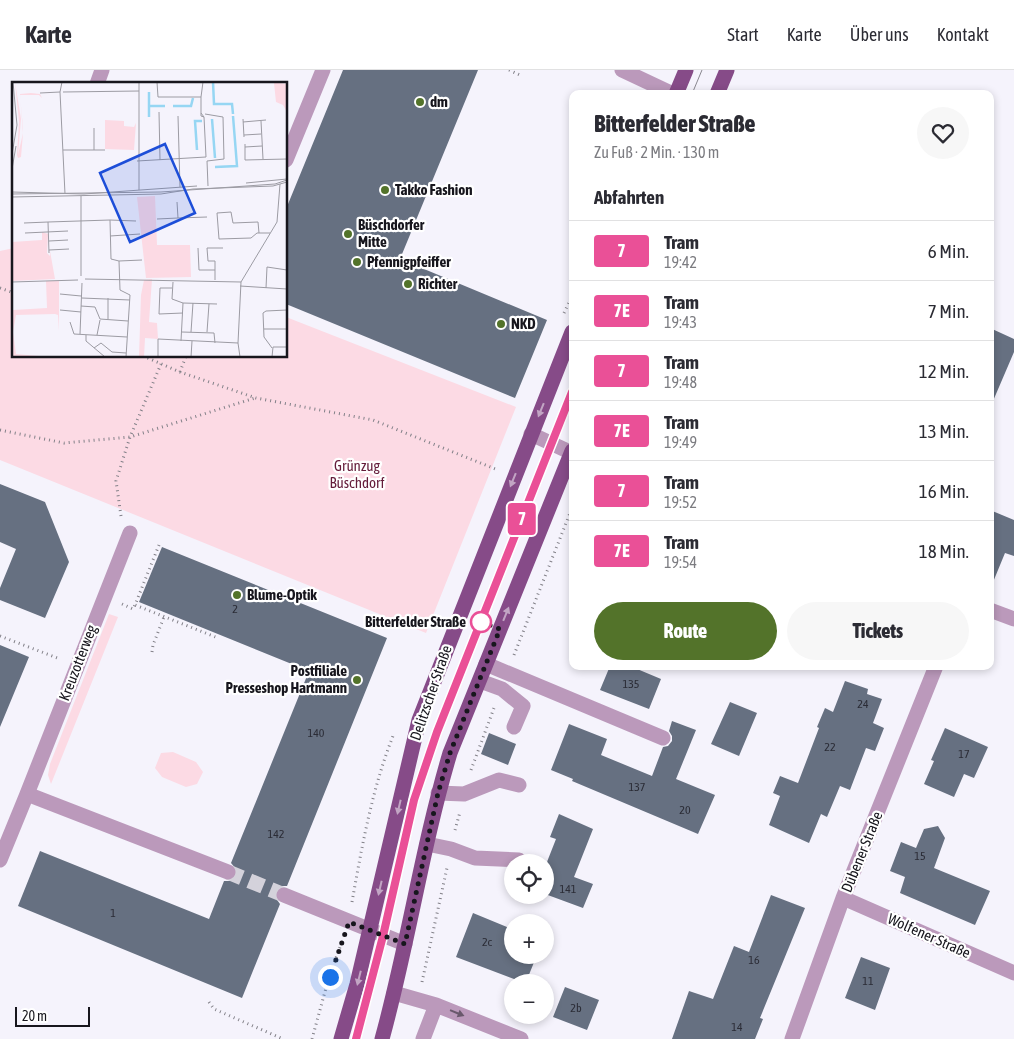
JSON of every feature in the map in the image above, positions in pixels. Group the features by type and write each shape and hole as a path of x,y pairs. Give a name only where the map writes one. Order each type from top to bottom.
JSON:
{"main road":[{"path":"677,90 686,70"},
{"path":"719,90 727,70"},
{"name":"Delitzscher Straße","path":"341,1039 357,984 419,720 569,339"},
{"path":"382,1039 438,793 450,753 569,459"}],"street":[{"path":"98,82 102,70"},
{"path":"288,155 323,70"},
{"path":"622,70 666,90"},
{"path":"531,434 569,451"},
{"name":"Kreuzotterweg","path":"0,860 130,533"},
{"path":"994,612 1014,619"},
{"path":"486,664 663,738"},
{"name":"Dübener Straße","path":"792,1039 843,898 934,670"},
{"path":"480,680 502,689 523,706 514,727"},
{"path":"438,793 464,794 499,780 519,785"},
{"path":"27,794 228,872"},
{"path":"427,844 475,858 504,859"},
{"path":"284,895 405,944"},
{"name":"Wolfener Straße","path":"843,898 1014,973"},
{"path":"394,993 436,1004 521,1039"},
{"path":"423,1039 436,1004"}],"path":[{"path":"509,70 522,76"},
{"path":"0,288 12,293"},
{"path":"148,358 180,372 256,398 373,420 514,476"},
{"path":"180,372 185,358"},
{"path":"130,533 122,527 116,481 130,437 161,364"},
{"path":"0,430 64,443 130,437 256,398"},
{"path":"130,608 133,609 159,545"},
{"path":"134,605 218,638"},
{"path":"152,652 164,617"},
{"path":"0,636 77,666"},
{"path":"312,1039 330,977 349,922"},
{"path":"209,1002 214,1009 283,1039"}],"green space":[{"name":"Grünzug Büschdorf","path":"12,248 12,358 288,358 288,318 516,407 426,633 0,460 0,251"},
{"path":"109,614 118,617 51,784 48,775 50,764"},
{"path":"173,752 196,762 203,772 197,784 186,787 162,777 155,768 161,753"}],"building":[{"name":"Büschdorfer Mitte","path":"343,70 478,70 400,259 547,320 515,398 288,305 288,204"},
{"path":"994,330 1014,339 1014,352 994,399"},
{"path":"0,484 45,502 69,562 45,618 0,600 0,588 16,549 0,542"},
{"path":"994,512 1014,520 1014,556 1005,553 994,580"},
{"path":"162,547 387,638 287,886 282,886 276,891 275,897 280,904 242,998 18,906 40,851 209,919 224,881 230,881 236,876 237,870 231,863 309,671 139,602"},
{"path":"0,645 29,657 0,727"},
{"path":"608,670 640,670 661,679 649,709 600,690"},
{"path":"845,681 868,689 867,694 882,699 873,723 884,728 875,751 866,748 850,790 840,786 827,817 821,814 809,843 769,825 780,796 773,793 780,776 798,783 825,708 833,712"},
{"path":"730,702 757,713 739,756 711,744"},
{"path":"672,721 696,730 676,779 715,795 698,834 572,781 573,779 551,770 569,724 607,739 601,755 652,776 663,747 668,746 672,741 669,731"},
{"path":"945,728 988,747 974,778 964,774 954,797 924,784 934,761 931,760"},
{"path":"489,733 516,744 508,765 481,754"},
{"path":"559,814 593,829 574,877 593,884 583,908 554,897 554,854 550,854 556,839 550,837"},
{"path":"938,826 945,838 934,868 990,891 975,925 900,893 905,877 890,871 901,842 916,848 924,829"},
{"path":"771,895 805,908 760,1018 763,1019 755,1039 672,1039 689,991 713,999 734,946 749,952"},
{"path":"473,913 504,926 504,964 533,964 529,974 504,975 456,957"},
{"path":"861,957 890,968 875,1010 845,998"},
{"path":"565,987 599,1000 587,1030 554,1017"}],"tunnel":[{"path":"228,872 284,895"}],"tram line":[{"path":"694,90 702,70"},
{"path":"356,1039 383,936 414,800 437,732 569,400"},
{"name":"7","path":"356,1039 383,936 414,800 437,732 569,400"}],"place":[{"name":"dm","path":"420,102"},
{"name":"Takko Fashion","path":"385,190"},
{"name":"Büschdorfer Mitte","path":"348,234"},
{"name":"Pfennigpfeiffer","path":"357,262"},
{"name":"Richter","path":"408,284"},
{"name":"NKD","path":"501,324"},
{"name":"Blume-Optik","path":"237,595"},
{"name":"Bitterfelder Straße","path":"481,622"},
{"name":"Postfiliale Presseshop Hartmann","path":"357,680"}],"route":[{"path":"330,977 349,922 405,944 438,793 450,753 500,629 481,622"}]}
